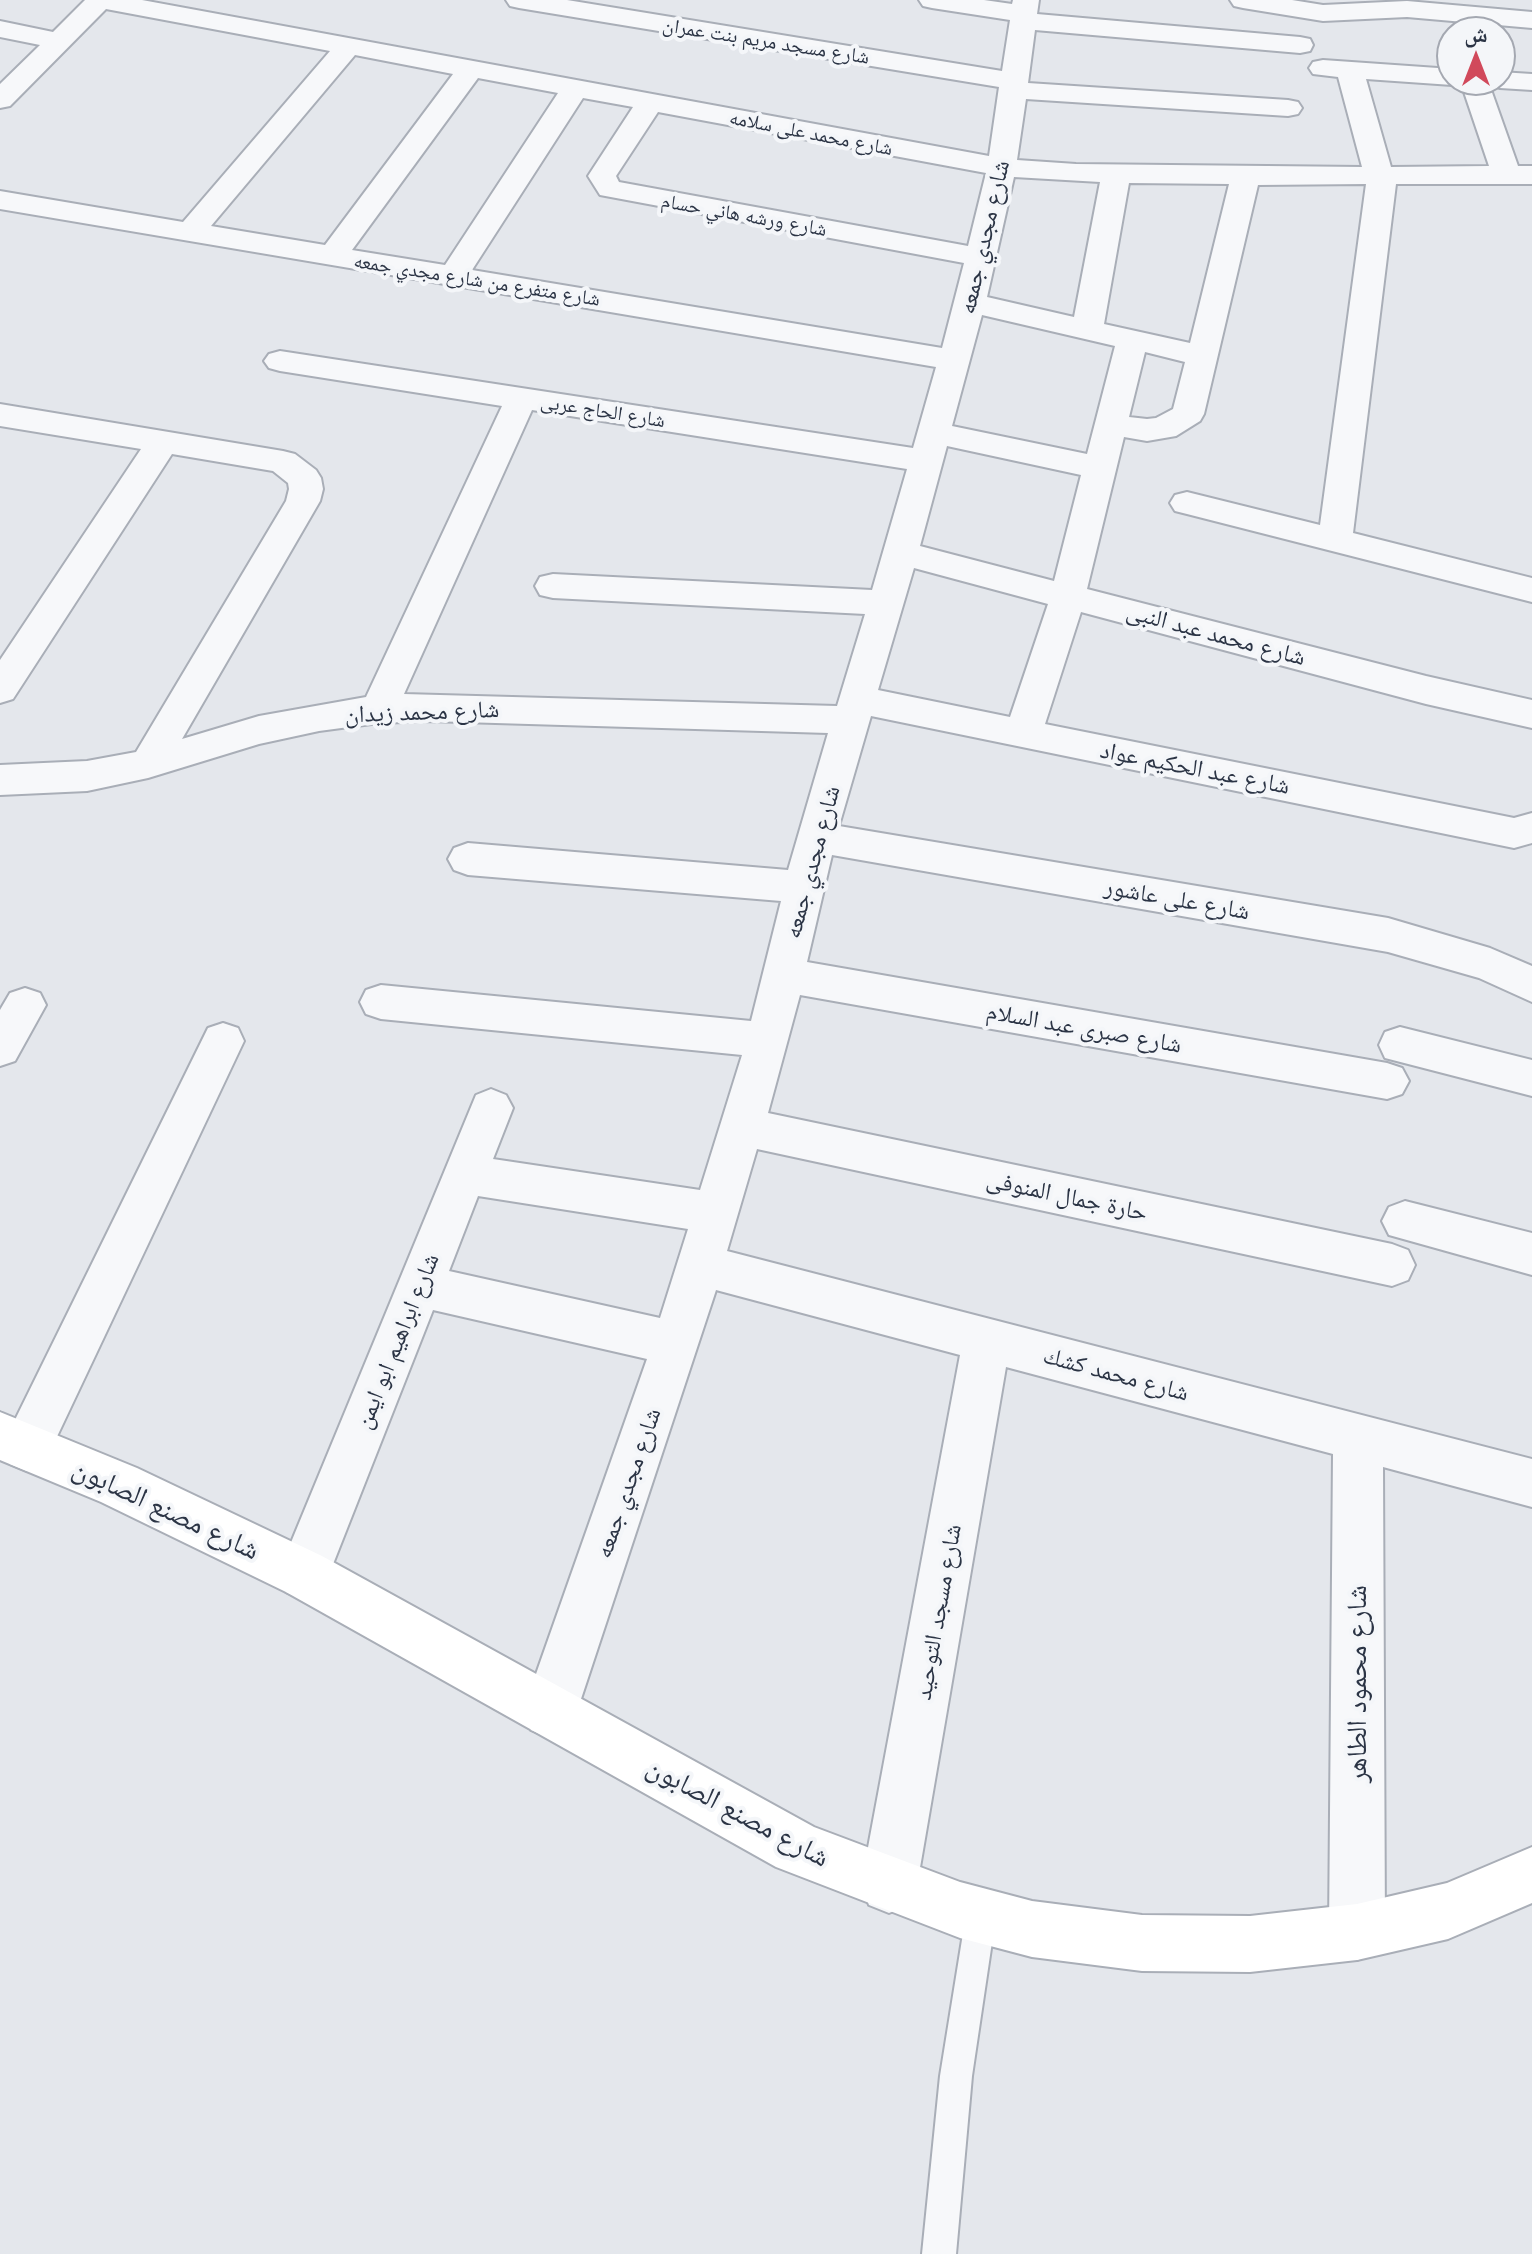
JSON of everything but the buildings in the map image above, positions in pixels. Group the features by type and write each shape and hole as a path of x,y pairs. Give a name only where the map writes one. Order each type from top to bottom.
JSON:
{"street":[{"path":"0,100 100,0"},
{"name":"شارع محمد على سلامه","path":"100,0 1002,167 1116,174 1525,181"},
{"name":"شارع مسجد مريم بنت عمران","path":"519,0 1012,86 1288,108"},
{"path":"932,0 1300,45"},
{"path":"1243,0 1304,11 1343,14 1380,5 1407,9 1488,8 1532,20"},
{"path":"1304,11 1300,58 1309,65 1436,76"},
{"name":"شارع مجدي جمعه","path":"550,1711 676,1344 768,1040 816,837 887,603 970,303 1002,167 1024,12"},
{"path":"0,29 59,41"},
{"path":"190,232 348,47"},
{"path":"332,256 470,70"},
{"path":"1335,540 1382,188 1370,155 1350,70"},
{"path":"453,276 575,89"},
{"path":"1482,96 1525,181"},
{"name":"شارع ورشه هاني حسام","path":"650,103 604,171 602,181 610,189 980,257"},
{"path":"1087,329 1116,174"},
{"path":"1113,425 1147,430 1178,422 1188,414 1193,404 1246,176"},
{"name":"شارع متفرع من شارع مجدي جمعه","path":"0,200 954,360"},
{"path":"970,303 1204,356"},
{"path":"1023,734 1068,596 1132,340"},
{"name":"شارع الحاج عربى","path":"280,361 521,399 1101,468"},
{"path":"379,709 521,399"},
{"path":"6,424 163,442 283,462 304,478 306,489 303,501 148,764"},
{"path":"0,689 163,442"},
{"path":"1187,503 1532,590"},
{"name":"شارع محمد عبد النبى","path":"901,553 1426,690 1532,714"},
{"path":"553,586 887,603"},
{"name":"شارع محمد زيدان","path":"0,780 87,776 148,764 259,730 319,717 379,709 855,710"},
{"name":"شارع عبد الحكيم عواد","path":"855,710 1023,734 1514,833 1532,828"},
{"name":"شارع على عاشور","path":"816,837 1388,935 1490,965 1532,985"},
{"path":"468,859 804,887"},
{"name":"شارع صبرى عبد السلام","path":"782,975 1394,1063 1532,1078"},
{"path":"381,1002 768,1040"},
{"path":"0,1048 25,1005"},
{"path":"13,1442 223,1041"},
{"name":"شارع ابراهيم ابو ايمن","path":"304,1574 491,1108"},
{"name":"حارة جمال المنوفى","path":"742,1127 1392,1265"},
{"path":"464,1174 716,1213"},
{"path":"1405,1221 1532,1254"},
{"name":"شارع محمد كشك","path":"701,1265 1532,1483"},
{"path":"420,1286 676,1344"},
{"name":"شارع مسجد التوحيد","path":"889,1885 987,1339"},
{"name":"شارع محمود الطاهر","path":"1357,1932 1358,1437"},
{"name":"شارع مصنع الصابون","path":"13,1442 119,1485 304,1574 796,1847 889,1885 981,1915 1032,1929 1142,1943 1250,1944 1357,1932 1448,1911 1532,1875"}],"lane":[{"path":"939,2254 956,2076 981,1915"}]}
